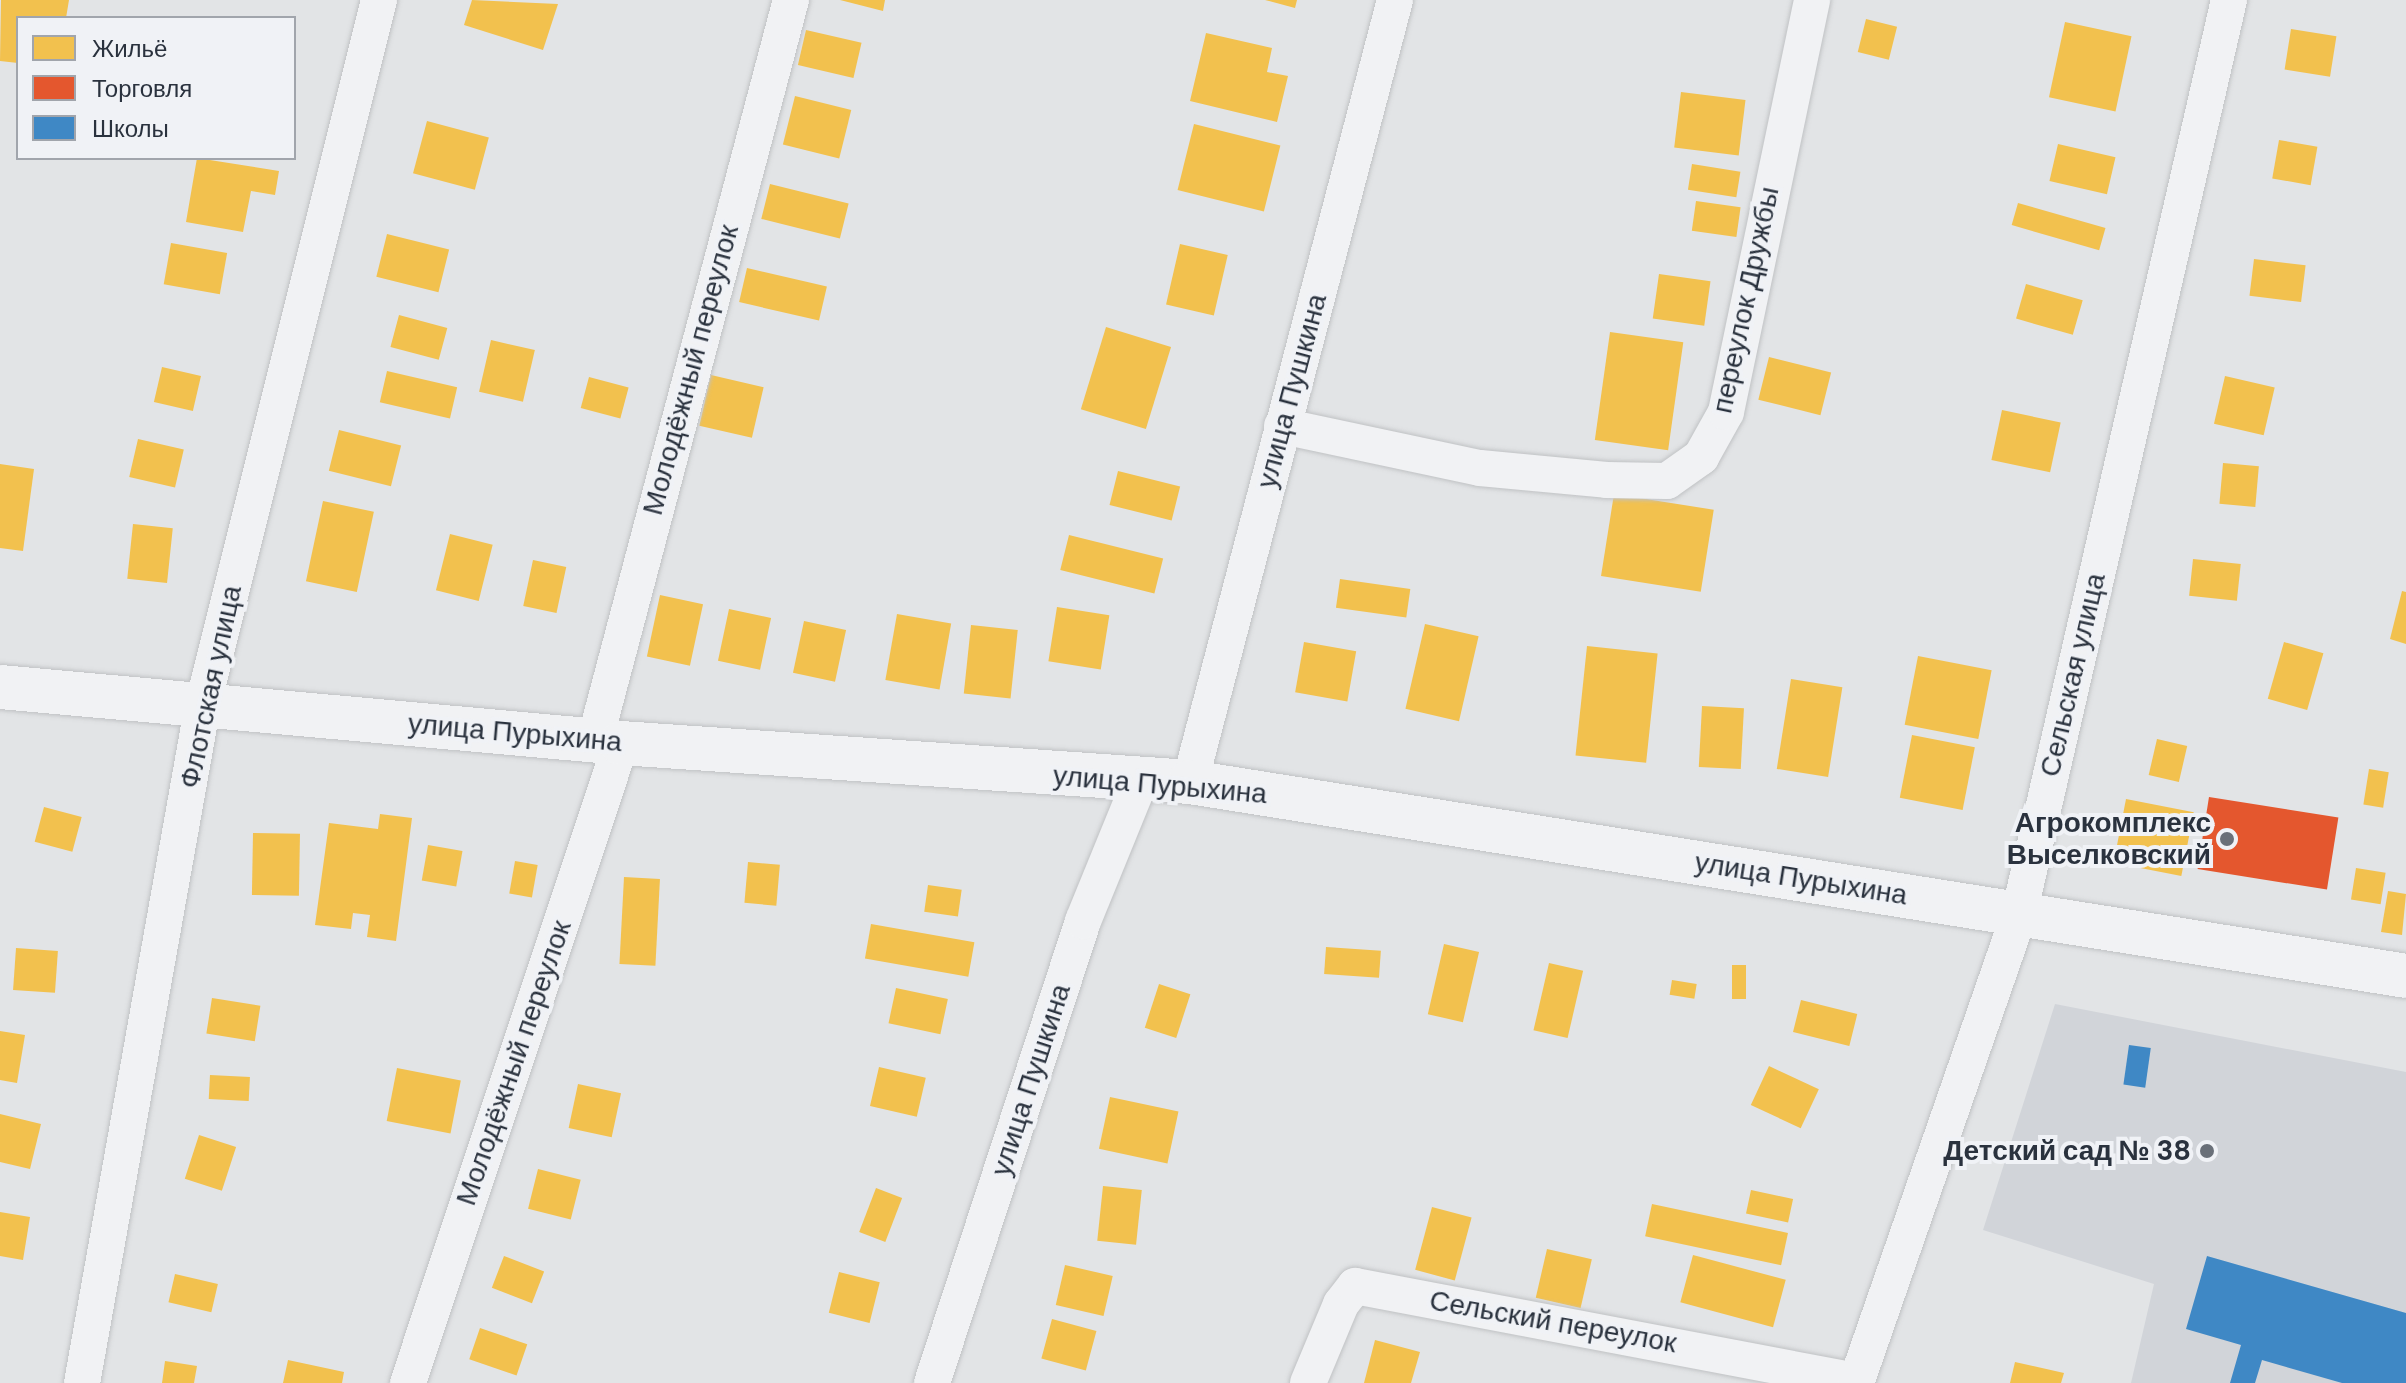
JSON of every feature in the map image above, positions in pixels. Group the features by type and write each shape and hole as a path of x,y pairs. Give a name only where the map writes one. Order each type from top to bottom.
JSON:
{"street":[{"name":"Флотская улица","path":"82,1383 203,704 379,0"},
{"name":"Молодёжный переулок","path":"408,1383 608,742 791,0"},
{"name":"улица Пушкина","path":"1190,782 1395,0"},
{"name":"переулок Дружбы","path":"1282,426 1480,468 1606,480 1667,481 1701,457 1726,412 1812,0"},
{"name":"Сельская улица","path":"1856,1382 2019,914 2229,0"},
{"name":"улица Пурыхина","path":"0,687 608,742 1140,781 1190,782 2406,976"},
{"name":"улица Пушкина","path":"932,1383 1083,921 1140,781"},
{"name":"Сельский переулок","path":"1308,1383 1341,1304 1355,1286 1856,1382"}],"shaded area":[{"name":"Детский сад № 38","path":"2055,1004 2406,1072 2406,1383 2131,1383 2154,1284 1983,1230"}],"building: Жильё":[{"path":"1,0 69,0 66,16 16,16 16,63 0,61"},
{"path":"472,0 558,4 543,50 464,25"},
{"path":"840,0 885,0 883,11"},
{"path":"1265,0 1297,0 1295,8"},
{"path":"1866,19 1897,27 1889,60 1858,52"},
{"path":"2065,22 2132,36 2116,111 2049,97"},
{"path":"2291,29 2336,36 2330,77 2285,69"},
{"path":"806,30 862,43 853,78 798,65"},
{"path":"1206,33 1272,48 1267,72 1288,76 1277,122 1190,101"},
{"path":"1681,92 1746,100 1739,156 1674,148"},
{"path":"795,96 851,110 839,159 783,145"},
{"path":"427,121 489,138 475,190 413,173"},
{"path":"1194,124 1280,146 1264,212 1178,190"},
{"path":"2279,140 2317,147 2311,185 2272,178"},
{"path":"2058,144 2115,157 2107,194 2049,181"},
{"path":"197,160 279,171 275,195 251,191 243,232 186,222"},
{"path":"1692,164 1740,172 1736,197 1688,190"},
{"path":"770,184 849,204 840,239 761,219"},
{"path":"1696,201 1741,207 1736,237 1692,231"},
{"path":"2018,203 2105,228 2099,250 2012,225"},
{"path":"387,234 449,249 438,292 376,277"},
{"path":"171,243 227,253 220,294 164,284"},
{"path":"1180,244 1228,255 1214,315 1166,304"},
{"path":"2254,259 2306,265 2301,302 2249,296"},
{"path":"747,268 827,286 819,321 739,302"},
{"path":"1659,274 1710,281 1704,326 1653,319"},
{"path":"2026,284 2083,300 2073,335 2016,319"},
{"path":"399,315 447,328 439,360 390,347"},
{"path":"1106,327 1171,347 1146,429 1081,409"},
{"path":"1610,332 1683,342 1668,450 1595,440"},
{"path":"491,340 535,350 523,402 479,392"},
{"path":"1769,357 1831,372 1820,415 1758,400"},
{"path":"162,367 201,376 193,411 154,402"},
{"path":"387,371 457,387 450,418 380,402"},
{"path":"711,375 764,387 752,438 699,426"},
{"path":"2225,376 2275,387 2264,435 2214,424"},
{"path":"589,377 629,388 620,419 581,408"},
{"path":"2002,410 2061,422 2050,472 1991,460"},
{"path":"339,430 401,445 391,486 329,471"},
{"path":"138,439 184,450 175,488 129,477"},
{"path":"2223,463 2259,466 2255,507 2219,504"},
{"path":"0,464 34,469 23,551 0,548"},
{"path":"1118,471 1180,486 1172,520 1110,505"},
{"path":"1614,494 1714,510 1701,592 1601,576"},
{"path":"323,501 374,512 357,592 306,581"},
{"path":"133,524 173,528 167,583 127,579"},
{"path":"450,534 493,545 479,601 436,590"},
{"path":"1069,535 1163,558 1154,593 1060,570"},
{"path":"2193,559 2241,564 2237,601 2189,596"},
{"path":"533,560 566,567 556,613 523,606"},
{"path":"1340,579 1410,589 1406,618 1336,608"},
{"path":"2402,591 2406,592 2406,644 2390,639"},
{"path":"660,595 703,604 690,666 647,657"},
{"path":"1057,607 1109,615 1101,670 1048,661"},
{"path":"729,609 771,618 760,670 718,661"},
{"path":"897,614 951,624 940,690 885,680"},
{"path":"804,621 846,630 835,682 793,673"},
{"path":"1425,624 1479,636 1459,721 1405,709"},
{"path":"971,625 1018,630 1011,699 964,694"},
{"path":"1304,642 1356,651 1347,701 1295,692"},
{"path":"2284,642 2323,653 2307,710 2268,699"},
{"path":"1587,646 1658,653 1646,763 1576,755"},
{"path":"1918,656 1992,670 1978,739 1905,725"},
{"path":"1791,679 1842,687 1828,777 1777,769"},
{"path":"1702,706 1744,708 1741,769 1699,767"},
{"path":"1912,735 1975,747 1963,810 1900,798"},
{"path":"2157,739 2187,746 2179,782 2149,775"},
{"path":"2369,769 2389,772 2383,808 2363,805"},
{"path":"2126,799 2194,812 2181,876 2114,863"},
{"path":"44,807 82,817 72,852 35,842"},
{"path":"380,814 412,818 396,941 367,937 370,915 353,913 351,929 315,925 329,823 378,829"},
{"path":"253,833 300,834 299,896 252,895"},
{"path":"428,845 462,851 456,887 422,880"},
{"path":"515,861 538,865 532,897 509,893"},
{"path":"748,862 780,865 776,906 744,903"},
{"path":"2356,868 2386,873 2381,904 2351,900"},
{"path":"624,877 660,879 655,966 619,964"},
{"path":"928,885 962,890 958,916 924,912"},
{"path":"2388,891 2406,894 2402,935 2381,932"},
{"path":"871,924 974,942 968,977 865,958"},
{"path":"1444,944 1479,952 1463,1022 1428,1014"},
{"path":"1326,947 1381,951 1379,978 1324,974"},
{"path":"16,948 58,951 55,993 13,990"},
{"path":"1549,963 1583,971 1568,1038 1533,1030"},
{"path":"1732,965 1746,965 1746,999 1732,999"},
{"path":"1672,980 1697,984 1694,999 1670,995"},
{"path":"1159,984 1190,994 1176,1038 1145,1028"},
{"path":"896,988 948,999 940,1034 889,1023"},
{"path":"212,998 260,1006 255,1041 206,1034"},
{"path":"1801,1000 1857,1014 1849,1046 1793,1032"},
{"path":"0,1031 25,1035 17,1083 0,1080"},
{"path":"1769,1066 1819,1089 1801,1128 1751,1105"},
{"path":"879,1067 926,1078 917,1117 870,1106"},
{"path":"397,1068 461,1080 451,1133 387,1121"},
{"path":"210,1075 250,1077 249,1101 209,1099"},
{"path":"578,1084 621,1093 612,1137 569,1128"},
{"path":"1110,1097 1178,1112 1167,1163 1099,1149"},
{"path":"0,1114 41,1124 30,1169 0,1162"},
{"path":"199,1135 236,1147 222,1191 185,1179"},
{"path":"538,1169 581,1180 571,1219 528,1209"},
{"path":"1103,1186 1142,1190 1136,1245 1097,1241"},
{"path":"876,1188 902,1198 885,1242 859,1232"},
{"path":"1751,1190 1793,1199 1788,1222 1746,1213"},
{"path":"1652,1204 1788,1233 1781,1265 1645,1236"},
{"path":"1432,1207 1472,1218 1455,1280 1415,1270"},
{"path":"0,1212 30,1217 23,1260 0,1256"},
{"path":"1547,1249 1592,1259 1581,1308 1536,1298"},
{"path":"1693,1255 1786,1280 1773,1327 1680,1302"},
{"path":"504,1256 544,1271 532,1303 492,1288"},
{"path":"1065,1265 1113,1276 1104,1316 1056,1305"},
{"path":"839,1272 880,1282 870,1323 829,1313"},
{"path":"175,1274 218,1284 211,1312 168,1302"},
{"path":"1052,1319 1096,1331 1086,1371 1041,1359"},
{"path":"480,1328 527,1344 517,1375 469,1359"},
{"path":"1375,1340 1420,1352 1411,1383 1364,1383"},
{"path":"288,1360 344,1372 342,1383 283,1383"},
{"path":"165,1361 197,1366 194,1383 162,1383"},
{"path":"2015,1362 2064,1373 2061,1383 2010,1383"}],"building: Торговля":[{"path":"2209,797 2338,817 2327,890 2198,869"}],"building: Школы":[{"path":"2129,1045 2151,1048 2145,1088 2123,1085"},
{"path":"2207,1256 2406,1313 2406,1383 2342,1383 2262,1360 2255,1383 2230,1383 2241,1345 2186,1329"}],"place":[{"name":"Агрокомплекс Выселковский","path":"2227,839"},
{"name":"Детский сад № 38","path":"2207,1151"}]}
